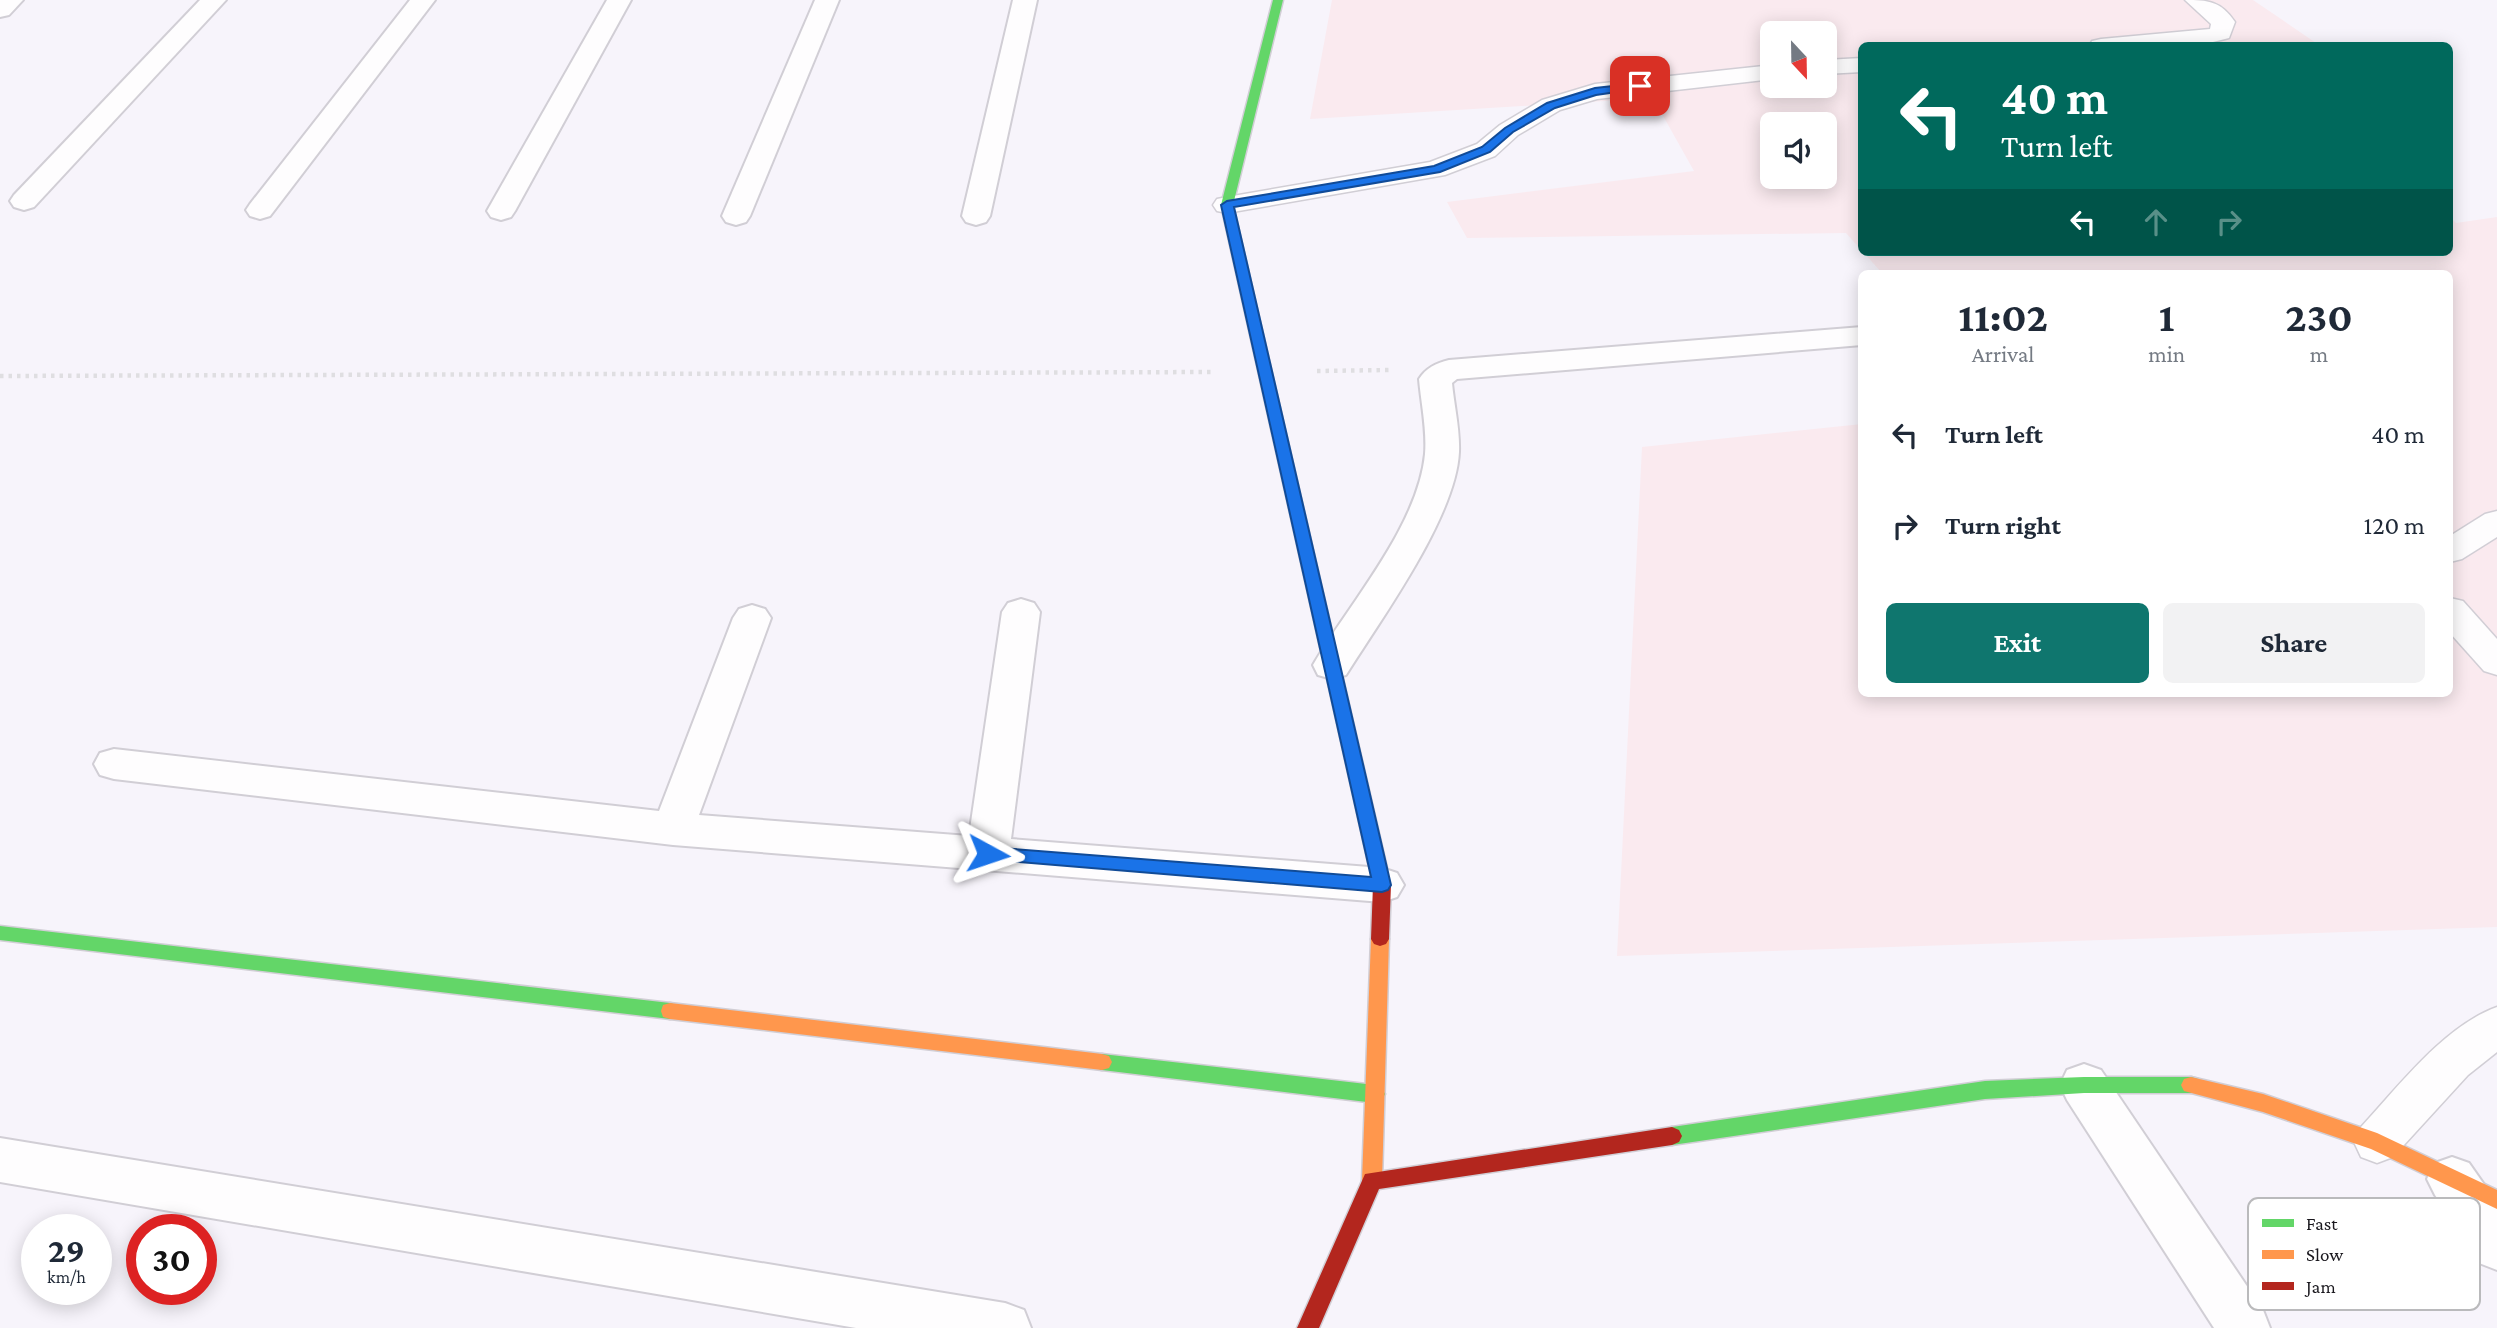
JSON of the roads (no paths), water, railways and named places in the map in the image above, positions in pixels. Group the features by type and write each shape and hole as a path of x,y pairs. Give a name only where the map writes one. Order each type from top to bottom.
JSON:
{"street":[{"path":"0,10 11,0"},
{"path":"24,201 214,0"},
{"path":"260,210 423,0"},
{"path":"502,211 620,0"},
{"path":"736,216 827,0"},
{"path":"976,216 1025,0"},
{"path":"1278,0 1227,205 1382,885 1372,1181 1308,1328"},
{"path":"1332,665 1401,556 1427,502 1442,458 1435,379 1449,370 1858,336"},
{"path":"988,854 1021,612"},
{"path":"673,829 752,618"},
{"path":"114,764 673,829 1382,885"},
{"path":"0,933 1375,1094"},
{"path":"1372,1181 1985,1090 2187,1084 2263,1102 2377,1142 2497,1200"},
{"path":"2084,1085 2244,1328"},
{"path":"0,1160 1004,1328"},
{"path":"2452,1179 2465,1198"},
{"path":"2480,1221 2497,1246"}],"lane":[{"path":"2145,42 2221,33 2223,22 2197,0"},
{"path":"1838,67 1858,65"},
{"path":"1227,205 1436,169 1486,150 1509,130 1551,105 1595,92 1760,73"},
{"path":"2453,549 2497,522"},
{"path":"2453,613 2497,662"},
{"path":"2377,1142 2452,1061 2497,1026"}]}
